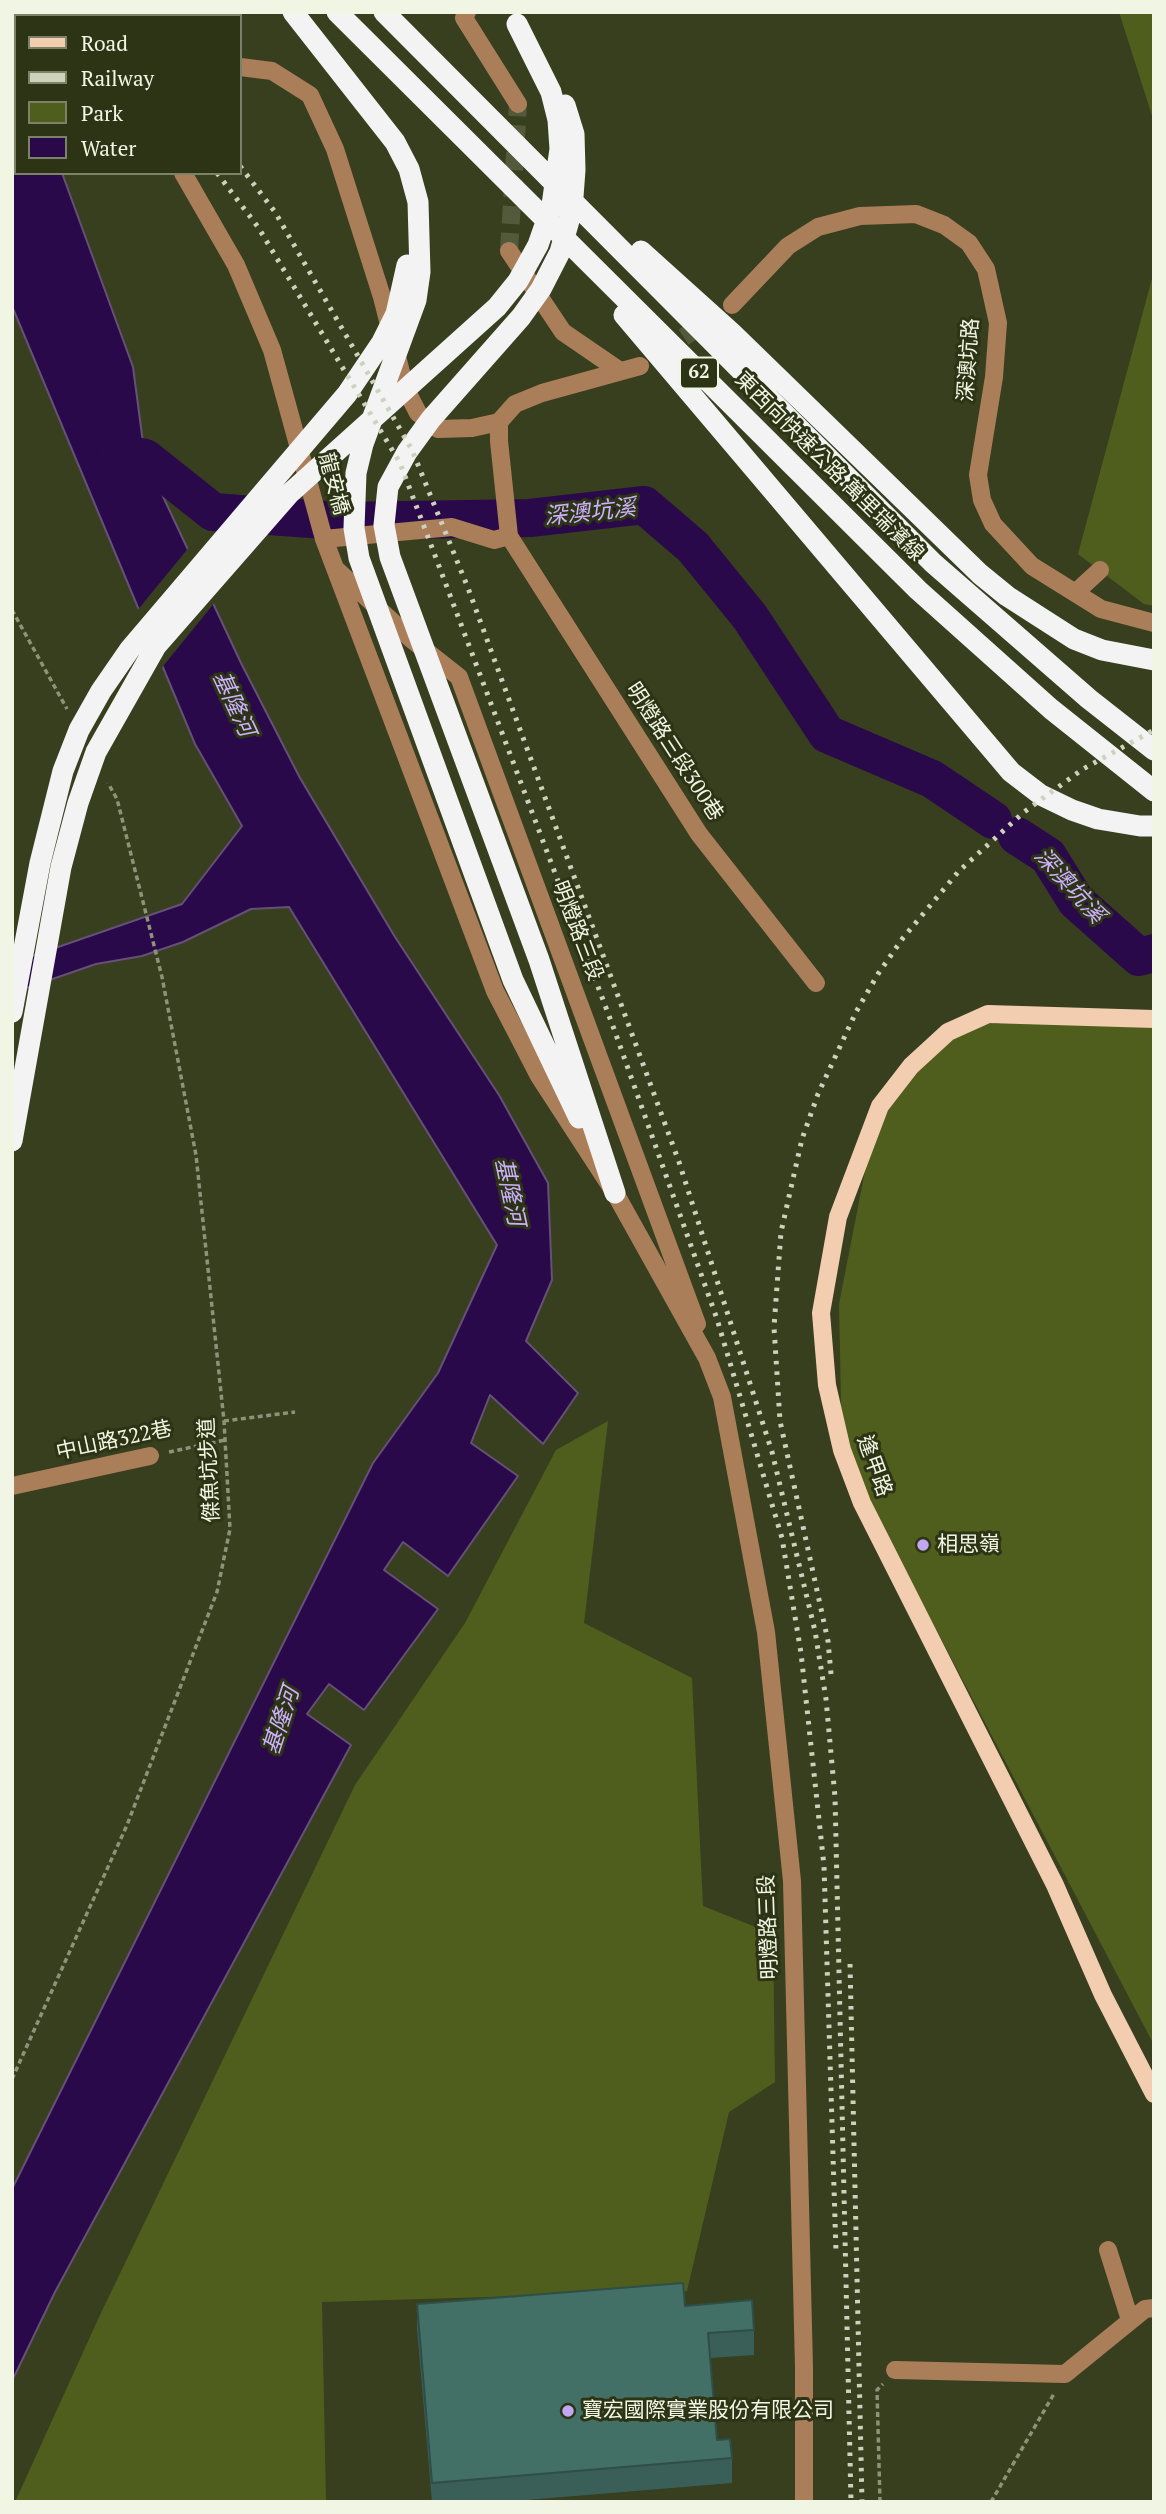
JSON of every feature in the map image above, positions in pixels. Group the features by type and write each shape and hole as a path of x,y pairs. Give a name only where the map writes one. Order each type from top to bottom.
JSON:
{"highway":[{"path":"293,12 372,109 400,151 418,202 421,272 407,328 363,444 354,496 354,528 369,590 427,738 513,980 615,1192"},
{"name":"東西向快速公路 萬里瑞濱線","path":"337,12 919,590 1051,709 1154,791"},
{"name":"東西向快速公路 萬里瑞濱線","path":"384,12 933,563 1154,750"},
{"path":"512,18 551,92 567,150 572,210 560,252 541,289 521,317 431,419 407,452 388,487 384,524 390,556 540,960 615,1192"},
{"path":"12,1012 40,863 63,771 79,730 101,691 130,649 347,394 382,342 402,296 409,246 407,211 393,157 372,109"},
{"path":"12,1141 61,867 78,803 96,752 114,718 156,646 289,494 504,298 538,245 567,150"},
{"path":"532,161 616,228 732,333 980,574 1041,621 1102,650 1154,660"},
{"path":"532,207 989,749 1041,795 1098,819 1140,827 1154,826"}],"main road":[{"name":"逢甲路","path":"1154,1018 988,1014 948,1032 911,1066 880,1106 838,1217 821,1313 827,1385 842,1450 862,1503 1049,1873 1104,1995 1154,2094"}],"street":[{"path":"467,12 464,18 518,104"},
{"path":"242,67 272,71 310,95 335,149 382,297 405,388 418,413 438,429 472,428 499,422 516,404 640,366"},
{"name":"龍安橋","path":"184,175 236,265 272,351 324,538"},
{"name":"深澳坑路","path":"732,306 788,246 818,227 860,216 916,214 944,225 969,243 986,269 999,323 994,377 978,475 982,500 993,524 1032,566 1101,609 1154,623"},
{"path":"509,251 563,332 620,371"},
{"path":"324,538 452,527 494,540 509,536 499,422"},
{"name":"明燈路三段300巷","path":"509,536 699,834 816,983"},
{"name":"明燈路三段","path":"324,538 495,991 539,1076 615,1192 707,1358"},
{"name":"明燈路三段","path":"335,568 411,639 459,677 684,1282 722,1397 766,1632 792,1881 804,2367 804,2502"},
{"path":"1075,593 1100,570"},
{"path":"371,660 383,633 392,630 411,639"},
{"name":"中山路322巷","path":"12,1486 150,1456"},
{"path":"1108,2250 1130,2320"},
{"path":"895,2370 1065,2374 1144,2309 1154,2308"}],"path":[{"name":"傑魚坑步道","path":"12,2079 127,1825 217,1592 230,1529 224,1421 195,1156 162,977 133,867"},
{"path":"224,1421 295,1412"},
{"name":"中山路322巷","path":"150,1456 225,1440"},
{"path":"880,2502 877,2390 895,2370"},
{"path":"991,2502 1065,2374"}],"green space":[{"path":"1119,12 1154,12 1154,122"},
{"path":"1154,271 1154,606 1144,604 1078,554"},
{"path":"1154,1015 1154,2045 842,1450 839,1304 876,1115 950,1026"},
{"path":"608,1421 584,1623 692,1678 703,1906 773,1934 775,2082 729,2112 687,2291 322,2302 326,2502 15,2502 100,2315 355,1785 465,1623 556,1450"}],"water":[{"name":"基隆河","path":"12,55 14,175 63,175 133,367 145,458 241,663 300,778 395,937 499,1095 548,1183 552,1280 526,1341 578,1393 543,1444 490,1395 471,1443 518,1476 448,1576 403,1542 384,1570 438,1609 364,1710 329,1684 307,1714 351,1745 55,2292 12,2381 12,2189 373,1463 438,1373 497,1245 289,907 251,909 183,942 142,956 96,964 12,993 12,963 182,904 242,826 195,744 12,306"}],"pier":[{"path":"190,546 216,601 160,670 136,612"}],"building":[{"name":"寶宏國際實業股份有限公司","path":"683,2283 685,2306 752,2300 754,2330 708,2333 717,2440 730,2439 732,2458 432,2483 417,2304"}],"waterway":[{"name":"深澳坑溪","path":"115,452 145,458 213,512 339,521 530,518 644,505 693,547 750,617 827,734 932,779 993,820"},
{"name":"深澳坑溪","path":"1017,836 1048,856 1076,901 1139,957 1154,953"}],"tunnel":[{"path":"509,251 518,104"},
{"path":"661,352 708,321"}],"railway":[{"path":"242,169 275,212 412,450 468,588 679,1162 772,1452 815,1631 826,1699 835,1797 851,2502"},
{"path":"219,175 258,227 400,463 614,1029 717,1319 782,1538 801,1653 824,1866 836,2252"},
{"path":"831,1674 828,1641 780,1421 774,1327 781,1232 802,1139 818,1094 856,1012 878,974 903,938 959,871 1024,812 1083,769 1154,730"},
{"path":"850,1964 862,2502"}],"place":[{"name":"相思嶺","path":"923,1545"},
{"name":"寶宏國際實業股份有限公司","path":"568,2411"}]}
